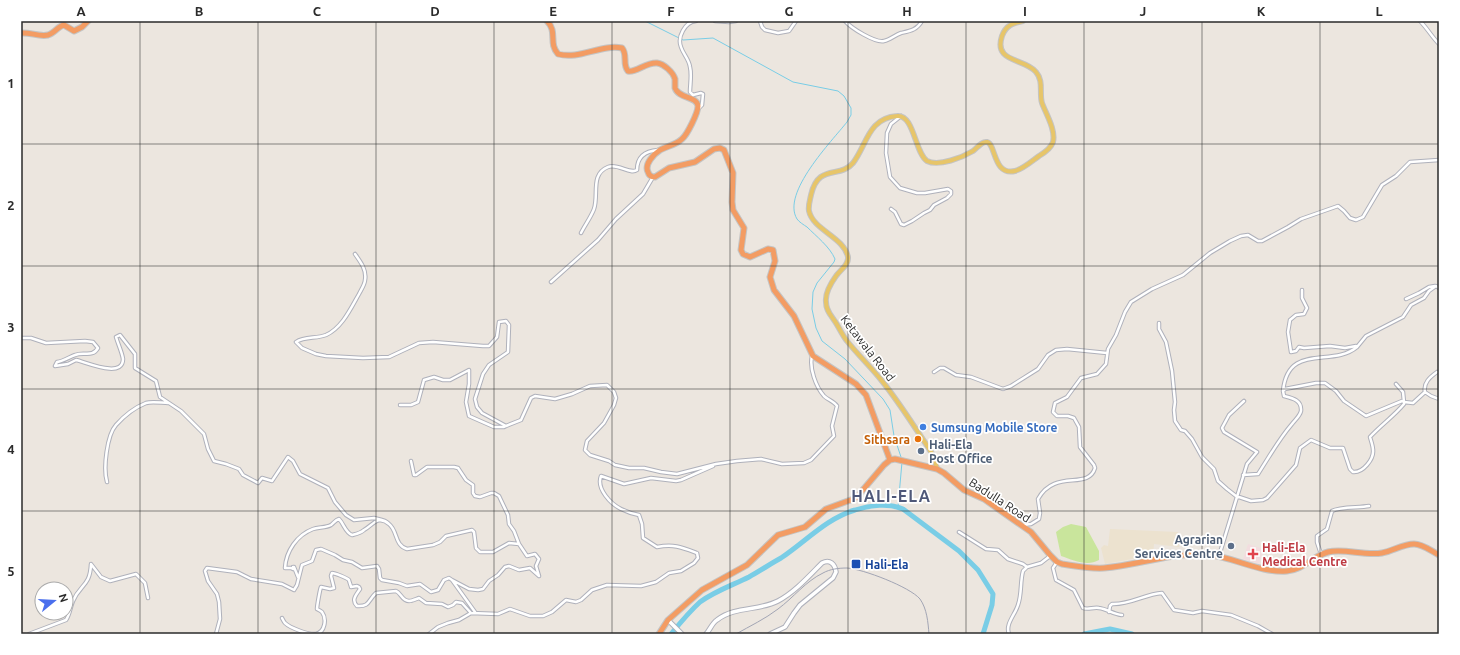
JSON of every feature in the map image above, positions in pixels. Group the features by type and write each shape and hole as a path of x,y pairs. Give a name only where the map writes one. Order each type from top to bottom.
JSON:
{"highway":[{"path":"21,33 46,35 54,32 60,26 64,25 74,31 82,27 88,21"},
{"path":"547,21 552,27 554,49 558,54 573,55 614,47 622,48 625,52 625,66 628,71 632,72 644,66 656,63 663,66 673,74 677,91 682,96 696,102 698,105 697,112 684,138 675,144 660,150 648,165 648,172 653,177 657,176 669,168 695,162 714,149 720,148 724,150 733,174 733,210 744,228 740,250 743,254 750,257 768,249 773,250 775,259 770,274 772,286 777,295 794,316 812,355 829,368 856,384 866,395 890,460 856,498 826,509 806,527 778,535 747,565 702,590 668,620 659,634"},
{"name":"Badulla Road","path":"890,460 896,459 937,469 964,490 984,499 1032,532 1050,556 1057,562"},
{"path":"1057,562 1070,565 1105,568 1173,556 1204,554 1218,556 1274,571 1286,571 1295,570 1305,566 1328,552 1340,551 1368,554 1383,553 1414,544 1422,545 1439,554"}],"main road":[{"path":"902,116 909,124 923,157 931,162 947,162 974,150 986,142 989,143 997,162 1004,169 1016,171 1046,151 1052,145 1053,134 1042,101 1040,77 1036,71 1030,67 1008,58 1001,50 1000,46 1004,31 1010,25 1024,21"},
{"name":"Ketawala Road","path":"902,116 894,116 882,120 876,124 869,132 854,162 850,166 819,178 814,183 809,213 813,220 842,245 848,258 847,263 836,276 826,297 827,310 846,339 882,381 928,447 934,457 937,469"}],"street":[{"path":"696,21 686,25 682,32 680,47 687,57 690,67 690,92 693,95 701,93 704,96 702,105 697,112"},
{"path":"715,21 736,21"},
{"path":"760,21 765,30 778,33 788,31 796,21"},
{"path":"845,21 879,42 886,41 898,34 913,30 920,25 922,21"},
{"path":"1420,21 1426,26 1439,44"},
{"path":"891,208 895,212 901,224 904,225 930,210 934,205 951,194 950,190 948,189 924,194 917,193 900,188 890,177 886,153 887,133 891,124 902,116"},
{"path":"581,233 595,208 596,179 602,171 607,167 614,166 634,172 637,170 637,163 642,156 650,151 660,150"},
{"path":"1021,525 1031,524 1038,519 1040,513 1038,499 1046,488 1057,482 1088,478 1094,472 1094,465 1080,447 1079,427 1074,418 1068,416 1057,416 1053,412 1053,408 1055,403 1069,395 1081,378 1093,376 1100,372 1106,364 1108,349 1131,302 1152,289 1183,275 1210,253 1230,240 1248,235 1258,241 1262,241 1301,219 1338,206 1341,207 1350,218 1356,220 1363,217 1382,185 1396,176 1410,162 1439,160"},
{"path":"551,282 598,240 616,218 643,194 653,177"},
{"path":"355,254 363,265 365,280 349,312 332,332 312,338 301,339 296,343 305,350 326,356 363,358 389,357 420,343 433,342 489,346 497,337 499,322 506,321 509,325 508,352 489,366 483,374 475,399 477,407 482,413 506,426"},
{"path":"1243,474 1258,474 1282,436 1301,411 1295,398 1284,396 1283,391 1284,380 1296,363 1313,358 1339,356 1350,352 1357,347 1366,336 1403,317 1411,305 1424,298 1429,291 1436,286"},
{"path":"1406,299 1429,287 1436,286 1439,288"},
{"path":"1302,290 1302,298 1307,308 1304,314 1296,315 1290,320 1288,332 1291,352 1296,351 1300,347 1357,347"},
{"path":"1159,323 1159,329 1166,342 1172,371 1175,421 1181,430 1185,431 1192,439 1202,457 1214,470 1218,481 1236,496 1250,501 1263,500 1267,498 1296,465 1300,448 1311,440 1330,448 1343,448 1350,469 1354,472 1360,471 1372,458 1373,448 1370,437 1383,423 1395,415 1404,404 1403,392 1396,384"},
{"path":"21,338 31,338 46,343 93,342 98,348 96,352 91,354 76,354 66,360 57,362 55,366 68,364 76,360 104,368 115,368 121,365 123,361 116,337 120,336 135,354 136,368 156,381 160,397 181,411 204,434 208,449 214,461 239,469 243,476 258,483 262,478 272,481 288,457 293,461 300,474 328,488 335,502 346,515 354,520 374,518 390,524 396,540 403,548 407,550 433,545 440,542 444,536 469,530 474,532 476,548 480,552 493,552 509,543 519,544"},
{"path":"934,372 940,368 944,368 956,375 971,377 1003,389 1011,386 1038,369 1048,355 1056,350 1067,349 1107,353"},
{"path":"400,405 411,405 418,402 424,380 434,377 443,380 450,380 469,370 466,402 469,416 494,427 504,427 521,420 531,398 535,396 555,399 572,394 590,386 607,385 614,392 616,398 614,405 604,423 587,441 585,450 590,455 609,461 615,465 677,474 716,464 761,459 782,464 804,463 811,460 834,436 832,426 837,406 834,402 825,397 818,386 812,370 812,355"},
{"path":"1437,372 1426,382 1424,389 1430,396 1439,398"},
{"path":"1283,391 1316,383 1325,383 1336,391 1344,401 1366,416 1402,401 1413,403 1425,392"},
{"path":"1218,556 1243,474 1247,464 1257,452 1224,432 1222,428 1229,415 1244,401"},
{"path":"107,482 105,475 106,453 115,426 135,409 148,402 168,403"},
{"path":"216,634 220,619 220,602 206,576 205,571 207,568 238,572 251,579 282,584 294,590 297,586 302,565 312,561 316,550 321,549 343,560 352,562 362,568 377,566 379,569 380,578 387,582 399,583 407,586 420,584 431,592 438,590 444,580 448,578 469,589 483,589 489,581 498,575 505,567 509,566 519,570 530,568 539,576 536,566 539,557 535,554 527,556 519,544 514,531 509,524 508,514 500,496 491,493 480,497 475,496 473,493 473,485 466,480 458,468 427,467 414,475 411,462"},
{"path":"430,634 432,631 448,623 459,620 475,612 498,614 510,609 530,616 543,616 552,612 566,600 576,602 581,600 592,590 607,585 641,586 656,582 669,574 694,563 698,558 697,553 669,544 657,547 643,538 640,515 621,509 609,500 601,488 600,479 601,476 624,484 651,478 676,481 716,464"},
{"path":"1322,555 1317,542 1317,536 1327,529 1332,512 1340,508 1359,508 1369,506"},
{"path":"298,577 293,567 293,569 289,569 285,568 285,566 291,548 298,538 306,532 314,528 331,525 339,519 348,533 352,535 364,531 370,524 382,520"},
{"path":"959,532 986,549 998,550 1008,559 1023,564 1027,567"},
{"path":"1009,634 1008,625 1019,604 1022,571 1027,567 1041,563 1050,556"},
{"path":"706,634 717,620 729,613 736,610 771,604 798,587 822,563 826,561 834,564 836,572 833,578 800,605 785,627 770,634"},
{"path":"1057,562 1053,568 1056,580 1074,590 1083,608 1086,610 1101,608 1122,615"},
{"path":"29,634 66,620 78,592 86,584 90,575 91,564 101,577 110,581 136,574 145,583 148,598"},
{"path":"282,618 286,624 295,630 314,634 321,631 324,627 325,621 323,613 317,608 320,596 319,591 321,588 334,588 331,576 332,573 335,573 344,579 348,579 351,587 359,587 360,589 354,598 354,603 356,606 368,604 376,593 396,591 399,592 403,599 407,601 419,598 426,603 448,606 453,605 456,602 462,603 471,613"},
{"path":"452,580 475,612"},
{"path":"1110,612 1110,606 1112,604 1139,600 1153,594 1162,594 1174,610 1193,613 1202,611 1231,615 1258,626 1272,634"},
{"path":"668,620 681,633"}],"shaded area":[{"path":"1110,529 1178,532 1179,547 1154,544 1153,555 1105,564 1101,548 1104,545 1108,546"},
{"name":"Hali-Ela Medical Centre","path":"1248,544 1264,549 1259,564 1243,559"}],"green space":[{"path":"1071,524 1086,527 1099,551 1099,560 1085,563 1061,556 1056,532"}],"waterway":[{"path":"645,21 683,40 713,38 793,82 838,91 844,96 851,108 851,115 810,168 796,196 794,208 797,219 830,250 835,259 817,283 813,292 812,309 816,328 822,341 845,359 883,399 890,410 894,436 901,457"},
{"path":"898,507 902,462"},
{"path":"671,634 700,602 718,591 749,577 781,558 826,524 861,508 886,505 903,509 959,551 978,570 993,594 992,605 983,634"},
{"path":"1084,634 1110,629 1132,634"}],"railway":[{"path":"736,634 773,613 817,576 832,570 847,568 886,579 915,594 920,599 926,611 929,634"}],"place":[{"name":"Sumsung Mobile Store","path":"923,427"},
{"name":"Sithsara","path":"918,439"},
{"name":"Hali-Ela Post Office","path":"921,451"},
{"name":"Agrarian Services Centre","path":"1231,546"},
{"name":"Hali-Ela Medical Centre","path":"1253,554"},
{"name":"Hali-Ela","path":"856,564"}],"district":[{"name":"HALI-ELA","path":"891,496"}]}
